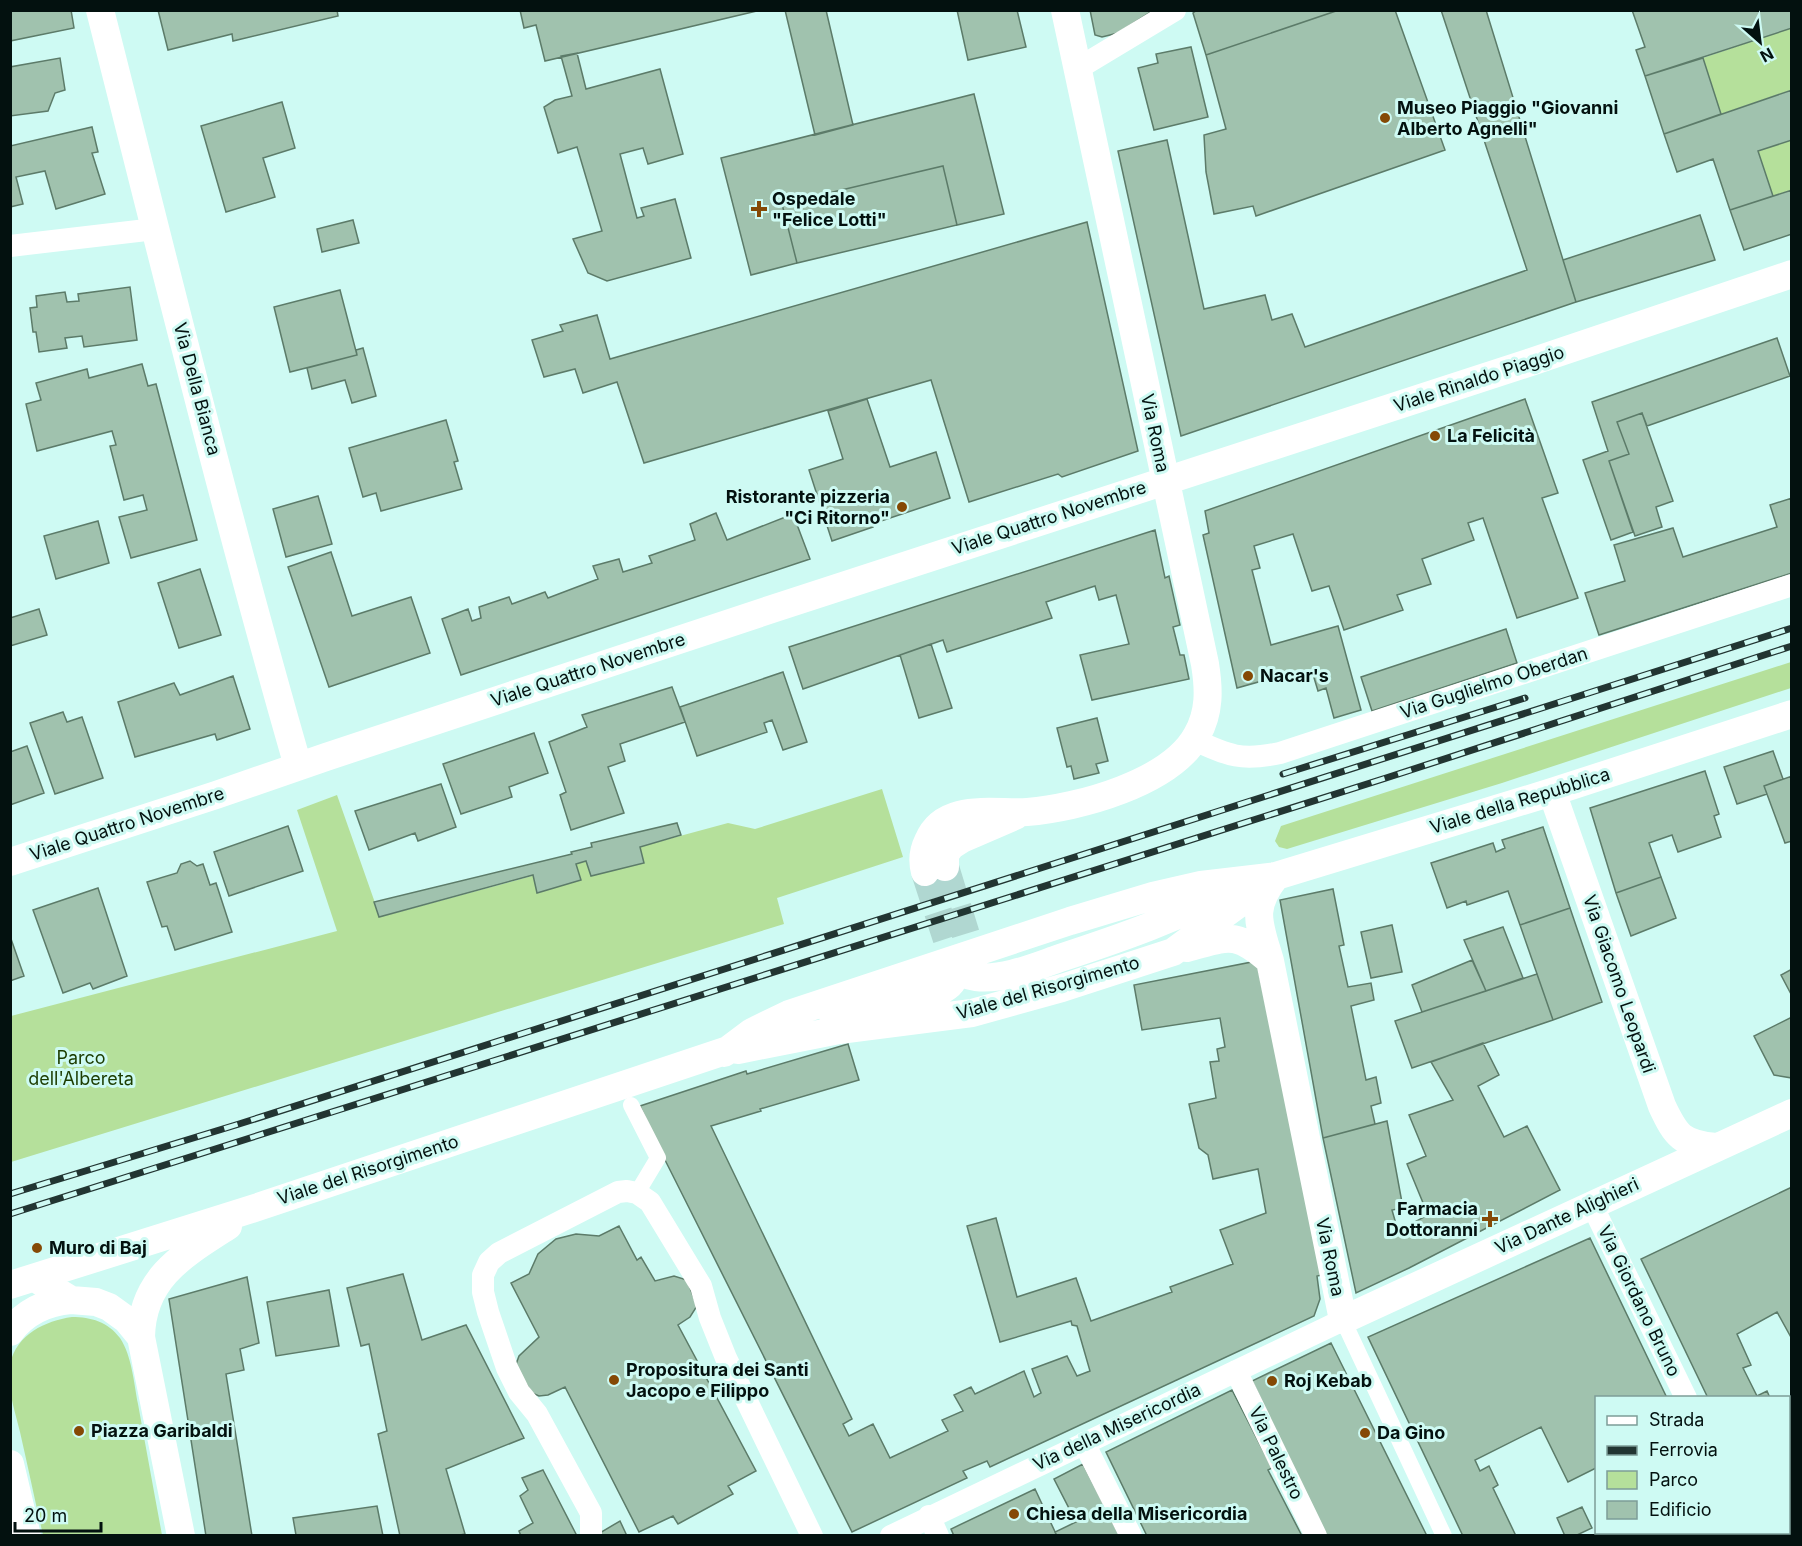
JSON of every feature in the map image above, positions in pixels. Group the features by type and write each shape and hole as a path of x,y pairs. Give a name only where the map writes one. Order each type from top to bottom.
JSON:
{"street":[{"name":"Via Della Bianca","path":"100,10 155,229 298,766"},
{"name":"Via Roma","path":"935,869 956,842 1025,812 1079,803 1131,787 1166,767 1195,740 1208,707 1207,684 1166,481 1065,10"},
{"path":"1077,69 1174,10"},
{"path":"10,246 155,229"},
{"name":"Viale Rinaldo Piaggio","path":"1166,481 1791,274"},
{"name":"Viale Quattro Novembre","path":"10,862 1166,481"},
{"name":"Via Guglielmo Oberdan","path":"1195,740 1229,755 1240,757 1280,753 1791,585"},
{"name":"Viale della Repubblica","path":"1247,880 1276,876 1552,792 1791,714"},
{"name":"Via Giacomo Leopardi","path":"1552,792 1670,1124 1681,1137 1700,1145 1716,1147"},
{"name":"Via Roma","path":"1276,876 1267,887 1259,904 1259,921 1270,961 1343,1320 1444,1536"},
{"name":"Viale del Risorgimento","path":"724,1053 839,1030 972,1013 1062,988 1173,952 1276,876"},
{"name":"Viale del Risorgimento","path":"23,1281 258,1207 724,1053 793,1026 938,992 950,986 965,964 1007,974 1165,922 1209,902 1247,880"},
{"name":"Viale del Risorgimento","path":"724,1053 765,1025 820,1003 1070,921 1161,894 1201,885 1247,880"},
{"path":"1173,952 1230,938 1249,944 1270,961"},
{"path":"631,1106 658,1158 637,1193"},
{"name":"Via Dante Alighieri","path":"1343,1320 1791,1113"},
{"path":"591,1536 591,1513 537,1414 523,1398 507,1368 485,1300 483,1275 494,1257 510,1246 622,1191 637,1193 650,1202 701,1286 710,1318 730,1366 812,1536"},
{"name":"Via Giordano Bruno","path":"1592,1205 1685,1396"},
{"path":"181,1536 141,1337 144,1312 149,1297 167,1270 205,1241 258,1207"},
{"path":"23,1281 71,1300"},
{"path":"13,1328 29,1299 23,1281"},
{"path":"13,1328 42,1306 71,1300 96,1302 109,1307 127,1320 141,1337"},
{"name":"Via della Misericordia","path":"891,1536 934,1526 1084,1443 1343,1320"},
{"name":"Via Palestro","path":"1236,1371 1316,1536"},
{"path":"1084,1443 1131,1536"},
{"path":"10,1464 27,1536"}],"green space":[{"path":"1791,28 1791,90 1721,114 1703,58"},
{"path":"1791,140 1791,190 1773,196 1758,151"},
{"path":"1791,662 1791,688 1502,783 1287,849 1279,847 1275,841 1281,826"},
{"name":"Parco dell'Albereta","path":"882,789 903,857 777,898 784,924 11,1162 11,1016 337,931 297,810 337,795 380,917 728,823 755,829"},
{"path":"72,1317 92,1319 105,1324 124,1345 132,1370 162,1535 43,1535 12,1398 9,1381 10,1364 19,1345 26,1337 42,1326"}],"building":[{"path":"10,10 71,10 74,28 10,41"},
{"path":"158,10 337,10 338,16 233,41 232,34 168,50"},
{"path":"520,10 761,10 545,61 536,25 524,28"},
{"path":"785,10 826,10 853,125 815,135"},
{"path":"957,10 1017,10 1026,47 968,60"},
{"path":"1090,10 1154,10 1118,33 1102,37 1095,35"},
{"path":"1197,10 1339,10 1206,55 1193,13"},
{"path":"1339,10 1395,10 1445,150 1256,216 1253,206 1214,214 1206,172 1204,135 1226,129 1206,55"},
{"path":"1441,10 1486,10 1576,302 1181,436 1118,151 1167,140 1204,309 1265,295 1272,320 1292,314 1305,347 1527,270"},
{"path":"1632,10 1792,10 1792,28 1645,76 1636,50 1645,47"},
{"path":"1191,47 1208,117 1154,130 1138,68 1158,63 1156,54"},
{"path":"577,53 586,89 660,69 683,154 648,164 643,148 620,154 637,218 644,216 641,208 675,199 691,258 607,281 588,273 573,239 602,231 577,147 558,153 544,107 555,100 572,96 561,56"},
{"path":"60,58 65,90 55,93 48,111 10,116 10,67"},
{"path":"1703,58 1721,114 1664,134 1645,76"},
{"path":"1792,90 1792,140 1758,151 1773,196 1730,210 1713,159 1677,172 1664,134"},
{"path":"974,94 1004,214 957,225 943,166 782,204 797,263 751,275 721,158"},
{"path":"282,102 295,148 263,158 275,197 226,212 201,126"},
{"path":"92,127 98,152 92,153 105,194 56,209 45,171 16,177 23,204 10,207 10,146"},
{"path":"943,166 957,225 797,263 782,204"},
{"path":"1792,190 1792,234 1744,250 1730,210"},
{"path":"1700,215 1715,260 1576,302 1563,260"},
{"path":"353,220 359,243 322,252 317,229"},
{"path":"1087,222 1138,451 1062,477 1058,474 969,502 931,380 644,463 617,382 583,393 575,369 544,377 532,340 563,331 560,325 597,315 610,359"},
{"path":"130,287 137,340 84,347 82,336 65,338 67,348 39,352 36,332 33,332 30,308 37,307 36,296 65,292 67,302 79,301 78,294"},
{"path":"340,290 357,355 290,372 274,307"},
{"path":"1777,338 1790,376 1647,426 1642,413 1617,422 1629,454 1609,461 1633,532 1611,540 1583,460 1608,451 1592,402"},
{"path":"363,348 376,396 352,403 345,380 312,389 307,368 357,355 356,350"},
{"path":"142,364 148,386 156,384 197,540 131,558 119,517 147,510 143,495 124,500 110,446 116,445 112,431 37,451 26,404 41,400 36,383 87,369 89,378"},
{"path":"867,399 890,467 936,452 950,498 872,524 873,527 832,541 809,470 843,459 828,411"},
{"path":"1525,399 1558,493 1542,498 1578,598 1517,618 1483,518 1468,523 1474,540 1422,559 1431,584 1397,595 1403,610 1344,630 1329,586 1312,591 1293,534 1254,546 1260,568 1252,570 1271,645 1338,626 1361,710 1334,718 1326,688 1318,691 1312,671 1277,681 1276,677 1237,688 1203,535 1209,533 1205,511"},
{"path":"1642,413 1673,501 1656,507 1662,527 1635,536 1609,461 1629,454 1617,422"},
{"path":"446,420 458,461 454,462 462,489 381,511 376,493 363,497 349,448"},
{"path":"318,496 332,544 286,557 273,509"},
{"path":"1792,498 1792,573 1599,635 1585,593 1625,581 1614,545 1673,528 1683,557 1777,527 1770,505"},
{"path":"716,513 727,540 793,514 810,559 461,675 442,619 468,609 472,621 481,618 479,607 509,597 512,604 545,592 548,598 598,579 593,566 619,559 623,572 652,563 649,556 695,540 690,524"},
{"path":"98,521 109,563 56,579 44,536"},
{"path":"1155,530 1165,578 1169,576 1180,625 1173,627 1180,655 1184,655 1189,679 1092,700 1080,655 1129,644 1116,595 1099,600 1095,586 1046,602 1052,618 947,652 943,640 803,689 789,647"},
{"path":"331,552 352,616 411,597 430,653 329,687 288,567"},
{"path":"200,569 221,635 179,648 158,583"},
{"path":"39,609 47,635 10,646 10,618"},
{"path":"1506,629 1517,663 1372,711 1361,677"},
{"path":"931,644 952,708 919,718 900,655"},
{"path":"783,672 807,742 783,750 772,720 764,723 767,732 697,756 680,707"},
{"path":"233,676 250,729 217,740 215,734 135,757 118,702 174,683 180,695"},
{"path":"672,687 685,722 620,744 625,761 608,767 624,813 571,830 560,795 566,792 549,742 587,727 582,715"},
{"path":"63,712 67,722 82,717 103,778 55,794 30,723"},
{"path":"1097,718 1108,761 1096,764 1099,773 1074,779 1071,766 1067,767 1057,728"},
{"path":"534,733 548,773 509,787 512,797 461,814 443,764"},
{"path":"27,746 44,793 10,805 10,752"},
{"path":"1773,751 1783,779 1764,786 1767,794 1737,804 1724,767"},
{"path":"1705,771 1719,814 1714,816 1721,837 1678,852 1672,835 1649,843 1661,877 1616,893 1590,808"},
{"path":"1792,776 1792,841 1785,843 1764,786"},
{"path":"441,784 456,827 418,841 415,833 369,850 355,811"},
{"path":"677,823 681,835 640,847 644,863 591,876 586,861 576,864 581,880 537,893 533,875 379,917 374,902 572,854 571,852 592,847 591,843"},
{"path":"288,826 303,871 229,896 214,852"},
{"path":"1543,827 1570,908 1520,925 1508,891 1467,905 1466,901 1447,908 1431,863 1493,843 1496,852 1505,848 1502,840"},
{"path":"190,861 197,866 203,864 210,885 216,883 232,932 175,950 167,926 162,927 147,882 177,873 181,864"},
{"path":"1661,877 1676,918 1631,936 1616,893"},
{"path":"98,888 127,976 93,989 90,983 63,993 33,910"},
{"path":"1333,889 1344,945 1339,946 1348,987 1371,983 1374,1000 1351,1006 1366,1080 1376,1077 1381,1103 1371,1106 1375,1124 1323,1138 1280,900"},
{"path":"1570,908 1602,1002 1553,1020 1520,925"},
{"path":"1392,925 1402,972 1371,978 1361,932"},
{"path":"1503,927 1523,978 1486,991 1464,940"},
{"path":"10,936 24,976 10,981"},
{"path":"1472,960 1486,991 1422,1012 1412,985"},
{"path":"1257,961 1322,1275 1317,1276 1320,1299 1314,1316 990,1467 987,1461 963,1471 967,1478 852,1532 640,1106 746,1071 747,1074 848,1044 859,1080 711,1126 852,1419 843,1424 849,1436 873,1424 890,1458 948,1431 942,1420 963,1411 954,1395 971,1387 975,1394 1024,1371 1034,1397 1041,1393 1032,1369 1067,1356 1077,1376 1090,1371 1077,1326 1072,1325 1071,1321 1000,1342 967,1226 996,1218 1017,1297 1076,1278 1091,1321 1172,1292 1170,1287 1233,1264 1220,1230 1266,1213 1258,1169 1213,1179 1208,1155 1199,1148 1189,1104 1216,1098 1210,1062 1219,1061 1217,1049 1225,1047 1220,1018 1142,1030 1134,985"},
{"path":"1792,969 1792,996 1781,975"},
{"path":"1537,974 1553,1020 1412,1068 1395,1021"},
{"path":"1792,1017 1792,1078 1774,1075 1754,1036"},
{"path":"1483,1043 1499,1075 1478,1086 1504,1137 1527,1126 1560,1190 1356,1293 1323,1138 1387,1121 1403,1208 1392,1210 1398,1231 1428,1215 1407,1164 1426,1156 1409,1115 1453,1100 1431,1062"},
{"path":"1792,1187 1792,1339 1777,1312 1737,1334 1751,1365 1743,1368 1757,1396 1707,1396 1641,1259"},
{"name":"Propositura dei Santi Jacopo e Filippo","path":"619,1226 637,1260 641,1257 655,1281 674,1276 687,1280 697,1306 690,1317 678,1325 756,1471 728,1486 733,1494 678,1524 673,1516 639,1532 565,1387 548,1395 539,1396 532,1393 515,1367 519,1356 539,1337 511,1283 529,1274 538,1254 556,1239 576,1234 599,1236"},
{"path":"1590,1238 1666,1396 1595,1396 1595,1468 1568,1482 1541,1427 1475,1460 1480,1471 1489,1466 1498,1485 1493,1488 1516,1536 1463,1536 1368,1337"},
{"path":"403,1274 422,1340 466,1325 524,1438 446,1469 465,1534 400,1536 378,1434 387,1431 369,1344 361,1346 347,1288"},
{"path":"247,1277 259,1343 240,1349 244,1370 226,1374 252,1536 206,1536 169,1299"},
{"path":"329,1290 339,1346 276,1356 267,1302"},
{"path":"1331,1343 1427,1536 1326,1536 1252,1381"},
{"path":"1232,1390 1272,1468 1268,1470 1302,1536 1147,1536 1106,1452"},
{"path":"1767,1391 1769,1396 1757,1396"},
{"path":"1792,1408 1792,1471 1790,1472 1790,1409"},
{"path":"1083,1464 1120,1536 1057,1536 1055,1532 1076,1522 1054,1479"},
{"path":"543,1470 577,1536 521,1536 519,1531 533,1523 520,1496 528,1490 522,1478"},
{"name":"Chiesa della Misericordia","path":"1035,1489 1057,1536 954,1536 951,1529"},
{"path":"1792,1489 1792,1536 1777,1536 1776,1534 1790,1534 1790,1490"},
{"path":"377,1506 383,1536 295,1536 293,1518"},
{"path":"1582,1507 1592,1528 1575,1536 1565,1536 1557,1518"},
{"path":"620,1521 627,1536 599,1536 598,1534"}],"tunnel":[{"path":"945,867 970,948"},
{"path":"925,872 956,967"}],"railway":[{"path":"10,1194 239,1124 1792,628"},
{"path":"10,1214 1386,778 1792,646"},
{"path":"1283,774 1525,698"}],"place":[{"name":"Museo Piaggio \"Giovanni Alberto Agnelli\"","path":"1385,118"},
{"name":"Ospedale \"Felice Lotti\"","path":"759,209"},
{"name":"La Felicità","path":"1435,436"},
{"name":"Ristorante pizzeria \"Ci Ritorno\"","path":"902,507"},
{"name":"Nacar's","path":"1248,676"},
{"name":"Farmacia Dottoranni","path":"1490,1219"},
{"name":"Muro di Baj","path":"37,1248"},
{"name":"Propositura dei Santi Jacopo e Filippo","path":"614,1380"},
{"name":"Roj Kebab","path":"1272,1381"},
{"name":"Piazza Garibaldi","path":"79,1431"},
{"name":"Da Gino","path":"1365,1433"},
{"name":"Chiesa della Misericordia","path":"1014,1514"}]}
